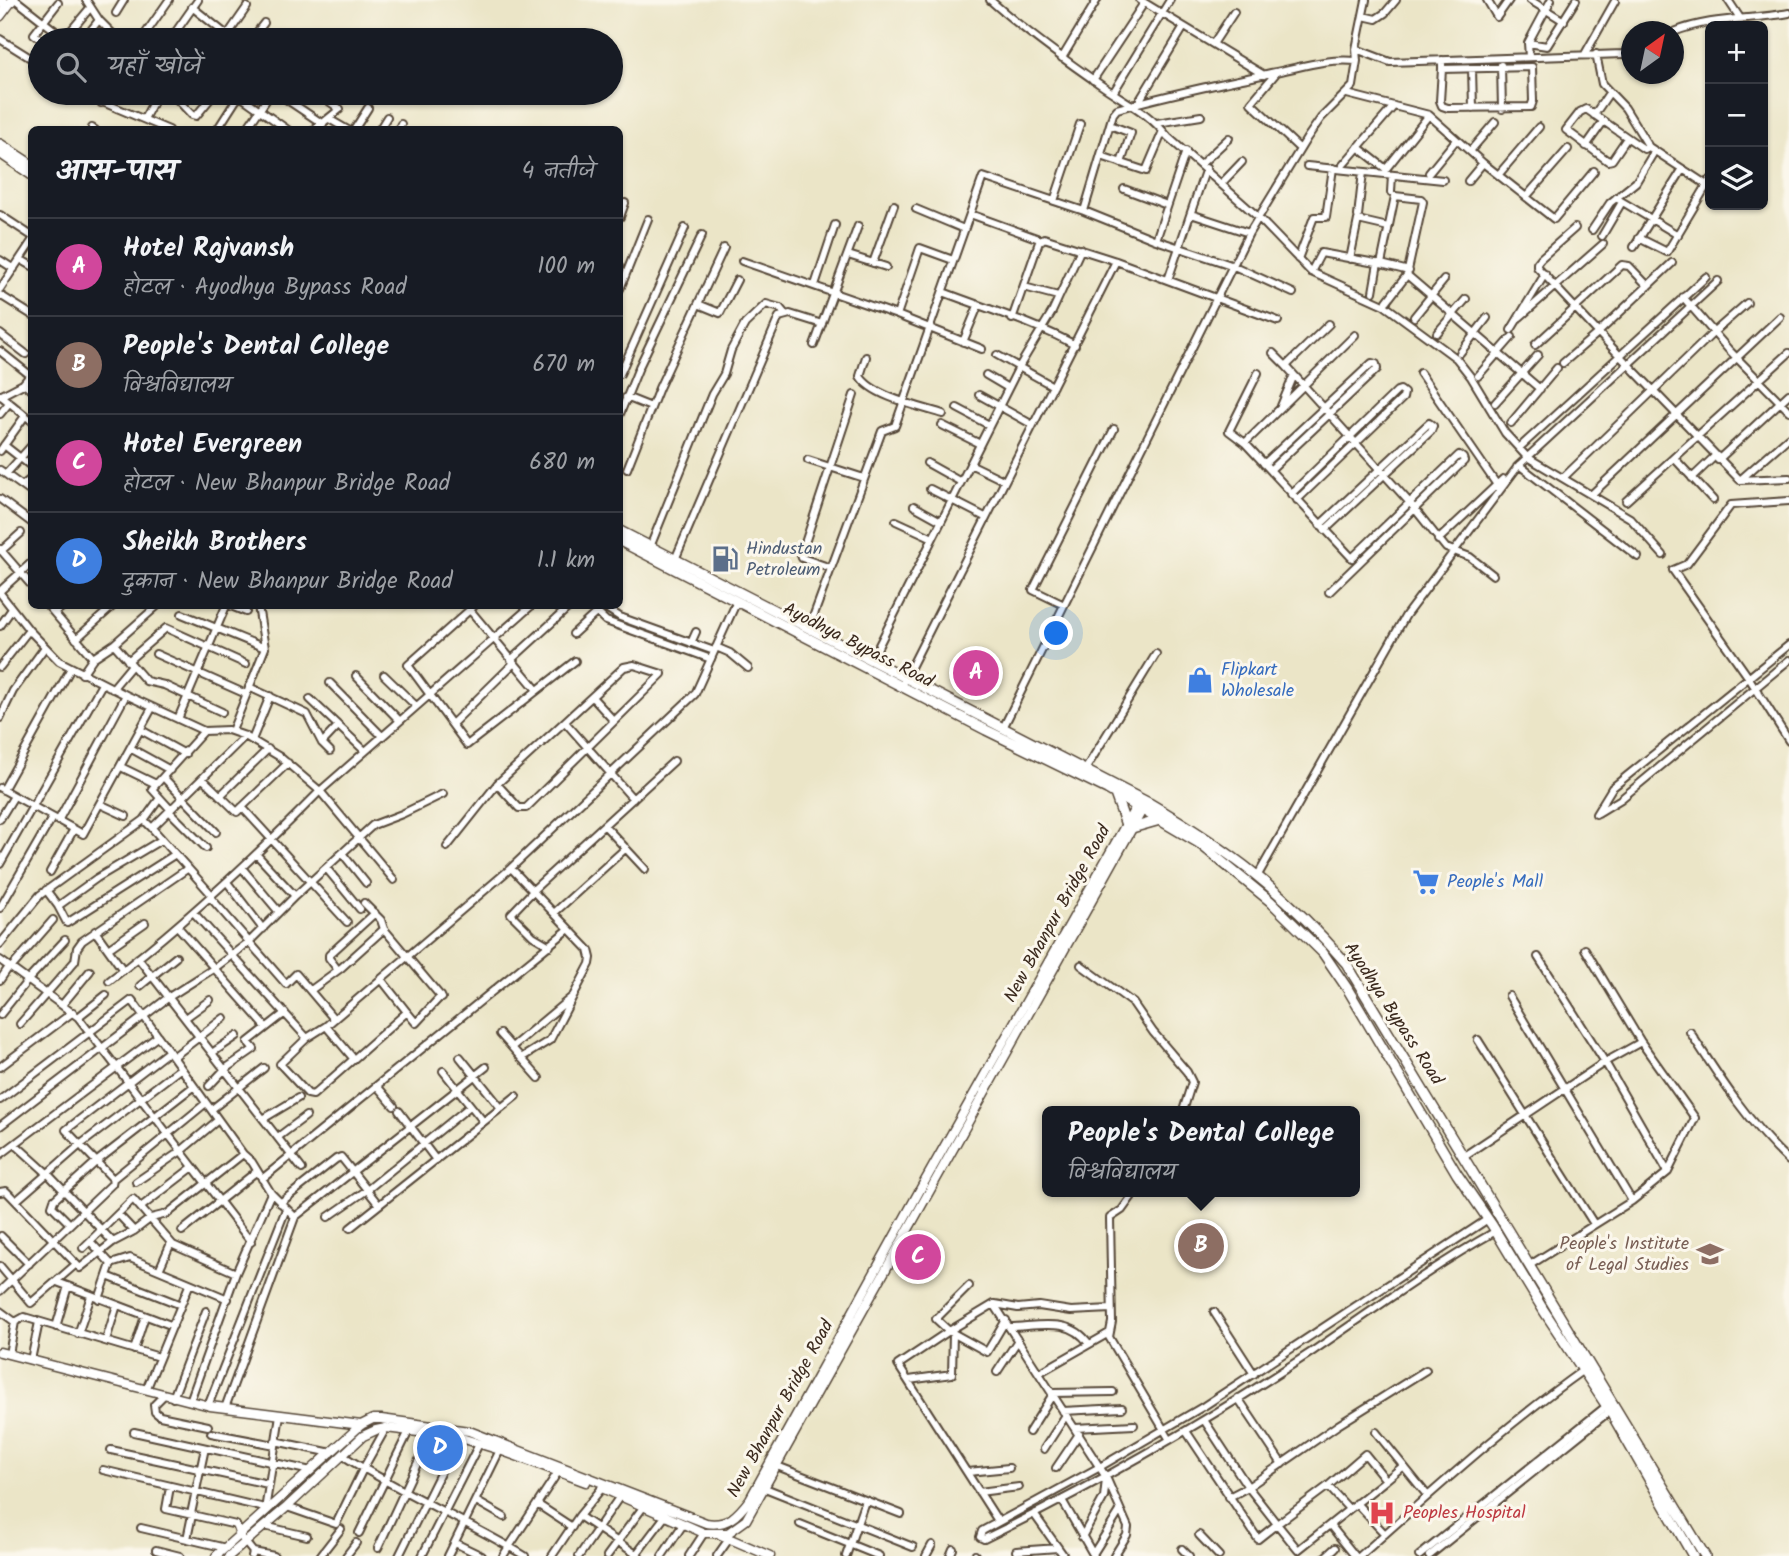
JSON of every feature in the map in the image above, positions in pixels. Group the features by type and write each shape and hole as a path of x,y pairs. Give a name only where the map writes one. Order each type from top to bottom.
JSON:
{"main road":[{"path":"0,16 14,0"},
{"path":"0,144 28,162"},
{"path":"0,153 28,172"},
{"name":"Ayodhya Bypass Road","path":"623,533 737,601 1085,770 1272,886 1319,931 1346,963 1530,1265 1586,1368"},
{"name":"Ayodhya Bypass Road","path":"623,542 808,628 1115,794 1141,804 1160,820 1206,843 1265,896 1325,956 1347,988 1457,1174 1586,1368 1644,1464 1705,1556"},
{"path":"1115,794 1129,827 1160,820"},
{"path":"1265,896 1272,886"},
{"path":"1492,1225 1502,1219"},
{"name":"Ayodhya Bypass Road","path":"1651,1475 1693,1556"}],"street":[{"path":"14,0 50,28"},
{"path":"86,0 107,28"},
{"path":"116,13 124,0"},
{"path":"149,28 169,0"},
{"path":"178,28 198,0"},
{"path":"990,0 1062,58 1113,93 1136,104 1258,217 1311,272 1384,305 1456,358 1505,433 1527,457 1630,517 1663,555"},
{"path":"1062,58 1096,2 1086,0"},
{"path":"1113,93 1170,0"},
{"path":"1003,728 1249,233 1321,118 1353,86 1356,49 1366,0"},
{"path":"1363,16 1376,19 1396,0"},
{"path":"1487,0 1497,17 1509,0"},
{"path":"1530,0 1564,21"},
{"path":"1529,57 1528,43 1551,0"},
{"path":"1528,43 1547,46 1576,0"},
{"path":"1728,0 1740,18"},
{"path":"1093,80 1142,1 1264,75"},
{"path":"1585,54 1615,1"},
{"path":"38,28 58,3"},
{"path":"192,7 215,28"},
{"path":"233,28 247,7"},
{"path":"74,28 90,8"},
{"path":"1213,44 1234,12"},
{"path":"1684,30 1740,18 1766,18 1789,13"},
{"path":"93,28 99,20"},
{"path":"260,28 264,23"},
{"path":"1136,104 1184,27"},
{"path":"0,39 28,56"},
{"path":"1356,49 1390,62 1443,60 1500,62 1532,67 1531,107 1442,106 1443,60"},
{"path":"1596,54 1602,84 1625,108 1652,150 1705,181"},
{"path":"1442,69 1472,68 1529,57 1621,54"},
{"path":"1084,211 1115,111 1169,94 1323,60 1357,61"},
{"path":"1500,62 1502,108"},
{"path":"1472,68 1473,108"},
{"path":"1277,72 1251,103 1300,149"},
{"path":"1594,115 1609,93"},
{"path":"1347,94 1429,115 1483,163 1554,219 1594,171"},
{"path":"106,105 160,126"},
{"path":"144,119 152,105"},
{"path":"182,105 196,117 206,105"},
{"path":"220,126 233,105"},
{"path":"253,105 276,126"},
{"path":"249,126 263,105"},
{"path":"297,105 337,126"},
{"path":"320,126 340,109 334,105"},
{"path":"1343,165 1394,106"},
{"path":"357,126 368,108"},
{"path":"1627,138 1611,161 1566,130 1583,110 1594,115 1644,149 1652,150"},
{"path":"1358,147 1386,169 1429,115"},
{"path":"1157,123 1201,116"},
{"path":"381,126 387,117"},
{"path":"1471,150 1495,122"},
{"path":"1586,146 1603,122"},
{"path":"1054,201 1080,124"},
{"path":"1110,125 1131,133 1121,163"},
{"path":"1499,174 1539,127"},
{"path":"1101,156 1146,171 1163,131"},
{"path":"1168,280 1204,166 1229,138"},
{"path":"1429,173 1456,140"},
{"path":"1526,197 1567,149"},
{"path":"1592,230 1636,182 1652,150"},
{"path":"1156,240 1186,151"},
{"path":"1222,183 1242,162"},
{"path":"1468,181 1483,163"},
{"path":"1307,166 1443,180"},
{"path":"1298,259 1314,217 1326,217 1334,168"},
{"path":"1634,247 1682,170"},
{"path":"1358,216 1363,172"},
{"path":"1391,192 1392,175"},
{"path":"808,628 881,431 895,426 983,177 1234,267 1293,293"},
{"path":"1124,189 1167,205"},
{"path":"1639,238 1665,253 1705,190"},
{"path":"1373,292 1395,196 1422,200 1408,273 1387,301"},
{"path":"1619,200 1678,235"},
{"path":"1602,236 1619,200"},
{"path":"623,209 625,203"},
{"path":"873,262 894,205"},
{"path":"916,209 964,229"},
{"path":"970,214 1042,240 1044,238 1116,261 1278,321"},
{"path":"1191,214 1249,233"},
{"path":"0,215 28,233"},
{"path":"623,282 648,219"},
{"path":"1350,259 1358,220 1388,227"},
{"path":"814,285 835,225"},
{"path":"814,345 858,226"},
{"path":"623,367 685,228"},
{"path":"1575,228 1537,263 1545,274 1740,480 1789,478"},
{"path":"623,406 702,235"},
{"path":"1012,319 1042,240"},
{"path":"1520,317 1603,244"},
{"path":"28,247 0,289 28,312"},
{"path":"626,469 651,407 724,248"},
{"path":"897,315 920,248 953,260"},
{"path":"870,661 999,405 1052,312 1081,249"},
{"path":"1311,272 1321,253 1379,264 1408,273 1540,388"},
{"path":"848,255 886,267"},
{"path":"20,259 28,264"},
{"path":"0,260 14,269"},
{"path":"742,261 835,292 982,349"},
{"path":"904,682 1116,261"},
{"path":"1511,423 1560,365 1599,332 1672,262"},
{"path":"1535,345 1622,265 1629,266 1648,286"},
{"path":"1478,376 1512,334 1545,274"},
{"path":"1519,448 1706,277"},
{"path":"1414,317 1444,280"},
{"path":"698,304 720,313 737,281"},
{"path":"1438,540 1718,281"},
{"path":"1024,287 1058,296"},
{"path":"943,292 1012,319 1042,327 1075,345"},
{"path":"1683,297 1789,411"},
{"path":"1437,334 1466,299"},
{"path":"650,547 708,402 745,324 766,303 780,308 785,314 822,324"},
{"path":"1563,478 1747,303"},
{"path":"963,342 978,306"},
{"path":"674,564 779,317 785,314"},
{"path":"1591,495 1780,317"},
{"path":"1460,354 1488,318"},
{"path":"1286,366 1329,324"},
{"path":"0,334 26,354"},
{"path":"1245,443 1355,335"},
{"path":"0,351 28,372"},
{"path":"1273,353 1382,472 1438,540 1446,548 1470,557 1493,575"},
{"path":"1626,501 1789,353"},
{"path":"997,355 1053,386"},
{"path":"1495,402 1538,355"},
{"path":"866,357 860,379 869,386 902,402 943,414"},
{"path":"1264,464 1326,412 1377,369 1376,364 1372,363 1326,412 1270,470"},
{"path":"1258,373 1229,432 1245,443 1359,565"},
{"path":"1420,373 1497,485"},
{"path":"986,375 1008,388"},
{"path":"1280,409 1294,375"},
{"path":"28,378 23,384 0,395 28,418 2,448 28,464"},
{"path":"23,384 28,387"},
{"path":"1291,494 1397,391 1405,393 1403,398 1297,500"},
{"path":"1692,478 1789,394"},
{"path":"979,395 1033,425"},
{"path":"831,568 801,557 854,396"},
{"path":"626,397 651,407"},
{"path":"0,414 9,403"},
{"path":"957,408 989,425"},
{"path":"942,425 980,444"},
{"path":"1323,527 1431,431 1433,426 1427,425 1382,472"},
{"path":"1064,605 1033,590 1114,429"},
{"path":"1740,480 1789,437"},
{"path":"28,451 3,472 28,490"},
{"path":"1329,592 1359,565 1412,506 1459,456 1464,459 1412,506 1352,558"},
{"path":"1674,458 1713,500"},
{"path":"807,460 864,478"},
{"path":"927,463 961,482"},
{"path":"970,464 1005,481"},
{"path":"1258,875 1406,615 1519,465"},
{"path":"1519,465 1638,557"},
{"path":"22,486 28,481"},
{"path":"930,489 985,517"},
{"path":"0,499 28,520"},
{"path":"1789,501 1731,505 1688,564 1673,570 1749,678 1789,741"},
{"path":"914,506 941,521"},
{"path":"896,521 933,538"},
{"path":"21,533 0,550 28,582"},
{"path":"28,565 0,592 29,630 59,661 111,689 204,731 232,731 268,749 320,792 394,880"},
{"path":"407,1012 313,1095 308,1094 281,1064 307,1038 326,1026 512,868 695,694 737,601"},
{"path":"0,625 12,609"},
{"path":"51,609 93,658"},
{"path":"54,613 60,609"},
{"path":"76,639 110,609"},
{"path":"82,674 93,658 114,644 154,609"},
{"path":"178,719 227,609"},
{"path":"238,609 246,612"},
{"path":"232,731 265,648 258,609"},
{"path":"471,609 408,665 467,745 575,661"},
{"path":"473,609 512,662 537,690"},
{"path":"109,981 178,927 365,751 527,609"},
{"path":"452,724 567,609"},
{"path":"593,609 606,621 710,659"},
{"path":"608,609 618,616 691,643 730,653 748,668"},
{"path":"573,634 596,613"},
{"path":"182,614 265,648"},
{"path":"618,616 619,625"},
{"path":"111,689 130,663 166,628 246,664"},
{"path":"0,667 29,630"},
{"path":"691,643 696,632"},
{"path":"114,644 146,681 164,685 222,712"},
{"path":"1789,645 1612,788 1596,814 1621,799 1789,660"},
{"path":"0,718 13,691 45,647"},
{"path":"156,654 198,673 270,696 307,714 330,751"},
{"path":"1085,770 1156,654"},
{"path":"447,847 497,784 627,665 661,673 661,676 526,808 519,808 497,784"},
{"path":"71,668 1,789 83,834 152,708"},
{"path":"384,675 416,706"},
{"path":"356,676 400,720"},
{"path":"330,683 382,736"},
{"path":"0,864 102,684"},
{"path":"0,908 55,820 125,695"},
{"path":"152,828 249,738 270,696"},
{"path":"592,697 614,721"},
{"path":"307,714 313,702 365,751"},
{"path":"565,722 632,799"},
{"path":"323,743 338,726"},
{"path":"141,730 185,754"},
{"path":"204,731 152,789 206,848"},
{"path":"1681,733 1690,743"},
{"path":"1670,742 1679,752"},
{"path":"130,748 170,770"},
{"path":"220,796 268,749"},
{"path":"550,946 533,936 512,914 533,891 674,761"},
{"path":"203,779 237,811 288,763"},
{"path":"121,767 156,784"},
{"path":"163,777 216,832"},
{"path":"0,1126 169,998 232,956 376,823 443,794"},
{"path":"0,819 14,796"},
{"path":"0,944 46,890 144,820 160,798"},
{"path":"100,804 126,816"},
{"name":"New Bhanpur Bridge Road","path":"386,1428 458,1437 500,1450 620,1496 705,1533 728,1533 746,1520 1049,980 1141,804"},
{"path":"242,807 347,922"},
{"path":"144,820 286,984 296,974 334,1019"},
{"path":"604,825 645,869"},
{"name":"New Bhanpur Bridge Road","path":"4,1353 208,1406 361,1425 373,1419 381,1419 469,1431 706,1523 721,1523 737,1516 750,1499 1129,827"},
{"path":"50,872 74,829"},
{"path":"58,906 97,878 160,840"},
{"path":"554,913 626,848"},
{"path":"342,853 366,883"},
{"path":"46,890 67,923 174,855"},
{"path":"257,855 295,896"},
{"path":"242,868 279,912"},
{"path":"512,868 589,950 591,958 575,995 550,1040 522,1058"},
{"path":"20,1024 75,961 79,944 187,869"},
{"path":"327,869 362,906 382,920 384,929 442,998 415,1023 381,979"},
{"path":"227,882 263,929"},
{"path":"194,912 307,1038"},
{"path":"338,970 329,955 375,914"},
{"path":"0,980 52,920"},
{"path":"108,949 145,923"},
{"path":"178,927 216,967 265,1026"},
{"path":"312,990 384,929"},
{"path":"262,1179 569,929"},
{"path":"95,931 123,970"},
{"path":"0,1014 65,940"},
{"path":"1530,1265 1632,1201 1668,1172 1695,1118 1641,1042 1586,949"},
{"path":"140,986 176,957"},
{"path":"1538,957 1605,1062 1668,1172"},
{"path":"138,958 302,1169"},
{"path":"0,960 76,1015 251,1242"},
{"path":"1081,965 1133,1003 1153,1032 1187,1072 1192,1082 1185,1106"},
{"path":"62,1005 90,971"},
{"path":"0,1067 106,995"},
{"path":"512,1048 565,1000 575,995"},
{"path":"1509,996 1632,1201"},
{"path":"0,1100 132,1000 271,1193 295,1217"},
{"path":"185,1018 210,1000"},
{"path":"209,1086 225,1069 254,1049 248,1041 285,1013"},
{"path":"113,1179 66,1130 224,1018"},
{"path":"326,1026 353,1058"},
{"path":"1690,1032 1717,1075 1777,1150 1789,1160"},
{"path":"500,1034 539,1078"},
{"path":"0,1155 158,1036"},
{"path":"212,1054 237,1036"},
{"path":"1478,1040 1594,1224"},
{"path":"1464,1156 1605,1062 1641,1042"},
{"path":"460,1057 501,1108"},
{"path":"225,1408 295,1217 486,1066"},
{"path":"16,1201 80,1145 181,1068"},
{"path":"212,1109 264,1068"},
{"path":"443,1071 483,1121"},
{"path":"70,1224 52,1206 54,1199 96,1162 194,1086"},
{"path":"377,1086 436,1160"},
{"path":"350,1228 516,1096"},
{"path":"263,1119 298,1098"},
{"path":"0,1291 112,1184 113,1179 206,1103"},
{"path":"328,1217 367,1190 470,1106"},
{"path":"278,1137 306,1116"},
{"path":"136,1182 181,1151 218,1120"},
{"path":"15,1144 47,1173 113,1242"},
{"path":"0,1192 6,1191 80,1268 113,1242 151,1218 167,1214 243,1154"},
{"path":"280,1203 336,1158 341,1157 379,1205"},
{"path":"141,1207 194,1167"},
{"path":"182,1231 257,1171"},
{"path":"190,1401 236,1273 271,1193"},
{"path":"1131,1197 1122,1210 1110,1218 1109,1333 1112,1343 1170,1440"},
{"path":"83,1248 133,1199 171,1243 236,1273"},
{"path":"208,1406 286,1209"},
{"path":"118,1214 134,1231"},
{"path":"1492,1225 1281,1371 1186,1431 1062,1500 984,1539 980,1537 982,1531 1098,1468 1222,1394 1427,1258 1492,1225"},
{"path":"1,1236 29,1264"},
{"path":"90,1241 111,1264"},
{"path":"159,1270 171,1243"},
{"path":"111,1264 130,1258 228,1299"},
{"path":"1427,1258 1433,1268"},
{"path":"99,1299 111,1264"},
{"path":"0,1266 31,1303 75,1265"},
{"path":"107,1276 181,1305"},
{"path":"57,1282 173,1326"},
{"path":"146,1390 190,1283"},
{"path":"56,1327 68,1286"},
{"path":"968,1286 936,1319 951,1332 987,1352 1006,1320"},
{"path":"78,1334 91,1296"},
{"path":"999,1521 898,1365 994,1304 1071,1311 1111,1309"},
{"path":"994,1304 1106,1477 1128,1527 1127,1535 1114,1556"},
{"path":"106,1340 117,1306"},
{"path":"0,1311 15,1322"},
{"path":"206,1311 169,1396 155,1405 155,1412 160,1416 209,1429 332,1453"},
{"path":"1214,1312 1254,1374"},
{"path":"134,1350 145,1316"},
{"path":"4,1353 15,1322 24,1317 159,1357"},
{"path":"31,1360 39,1322"},
{"path":"1011,1327 1067,1326 1079,1332 1088,1344"},
{"path":"909,1380 952,1374 951,1332"},
{"path":"1039,1373 1109,1333"},
{"path":"997,1372 1018,1340"},
{"path":"1274,1360 1281,1371"},
{"path":"1330,1525 1358,1556 1520,1416 1586,1368"},
{"path":"1229,1497 1426,1370"},
{"path":"1052,1394 1113,1392"},
{"path":"1030,1432 1052,1394"},
{"path":"1222,1394 1229,1404"},
{"path":"1238,1398 1282,1465"},
{"path":"1419,1556 1611,1407"},
{"path":"1065,1413 1122,1408"},
{"path":"1044,1450 1065,1413"},
{"path":"265,1511 280,1415"},
{"path":"1429,1556 1593,1419"},
{"path":"1204,1420 1248,1487 1298,1550 1403,1466"},
{"path":"216,1556 227,1552 242,1539 265,1511 361,1425"},
{"path":"1077,1431 1134,1425"},
{"path":"242,1539 264,1526 287,1507 370,1432 386,1428"},
{"path":"287,1507 336,1524 386,1428"},
{"path":"1056,1468 1077,1431"},
{"path":"1186,1431 1258,1539 1365,1454 1386,1480"},
{"path":"134,1432 312,1471"},
{"path":"359,1532 409,1432"},
{"path":"1376,1432 1427,1495"},
{"path":"378,1548 431,1434"},
{"path":"399,1556 458,1437"},
{"path":"422,1556 479,1444"},
{"path":"187,1539 205,1448"},
{"path":"111,1450 268,1484"},
{"path":"448,1556 500,1450"},
{"path":"342,1455 405,1493 466,1522 525,1556"},
{"path":"777,1466 901,1514"},
{"path":"968,1472 1009,1468"},
{"path":"103,1470 265,1511"},
{"path":"503,1556 558,1472"},
{"path":"1082,1537 1104,1497 1106,1477"},
{"path":"1328,1486 1349,1509"},
{"path":"170,1487 166,1509 236,1525 252,1554 274,1556"},
{"path":"979,1492 1019,1487"},
{"path":"765,1488 913,1547"},
{"path":"555,1555 579,1517 602,1489"},
{"path":"579,1556 620,1496"},
{"path":"1062,1500 1094,1555 1120,1511"},
{"path":"846,1556 865,1501"},
{"path":"476,1502 504,1517"},
{"path":"1356,1503 1385,1534"},
{"path":"537,1504 572,1527"},
{"path":"607,1556 644,1506"},
{"path":"1034,1514 1064,1556"},
{"path":"579,1517 636,1555 666,1515"},
{"path":"662,1556 684,1523"},
{"path":"800,1524 879,1556"},
{"path":"264,1526 307,1536"},
{"path":"141,1528 227,1552"},
{"path":"320,1556 341,1529"},
{"path":"690,1556 705,1533"},
{"path":"717,1533 770,1556"},
{"path":"1199,1535 1219,1556"},
{"path":"717,1556 729,1539"},
{"path":"346,1556 356,1542"},
{"path":"455,1543 482,1556"},
{"path":"926,1556 932,1545"},
{"path":"745,1556 751,1548"},
{"path":"1016,1551 1058,1548"},
{"path":"1326,1556 1335,1548"},
{"path":"1182,1549 1189,1556"},
{"path":"156,1550 180,1556"}],"place":[{"name":"Hindustan Petroleum","path":"725,559"},
{"name":"Hotel Rajvansh","path":"976,673"},
{"name":"Flipkart Wholesale","path":"1200,680"},
{"name":"People's Mall","path":"1426,882"},
{"name":"People's Dental College","path":"1201,1246"},
{"name":"People's Institute of Legal Studies","path":"1710,1254"},
{"name":"Hotel Evergreen","path":"918,1257"},
{"name":"Sheikh Brothers","path":"440,1448"},
{"name":"Peoples Hospital","path":"1382,1513"}]}
